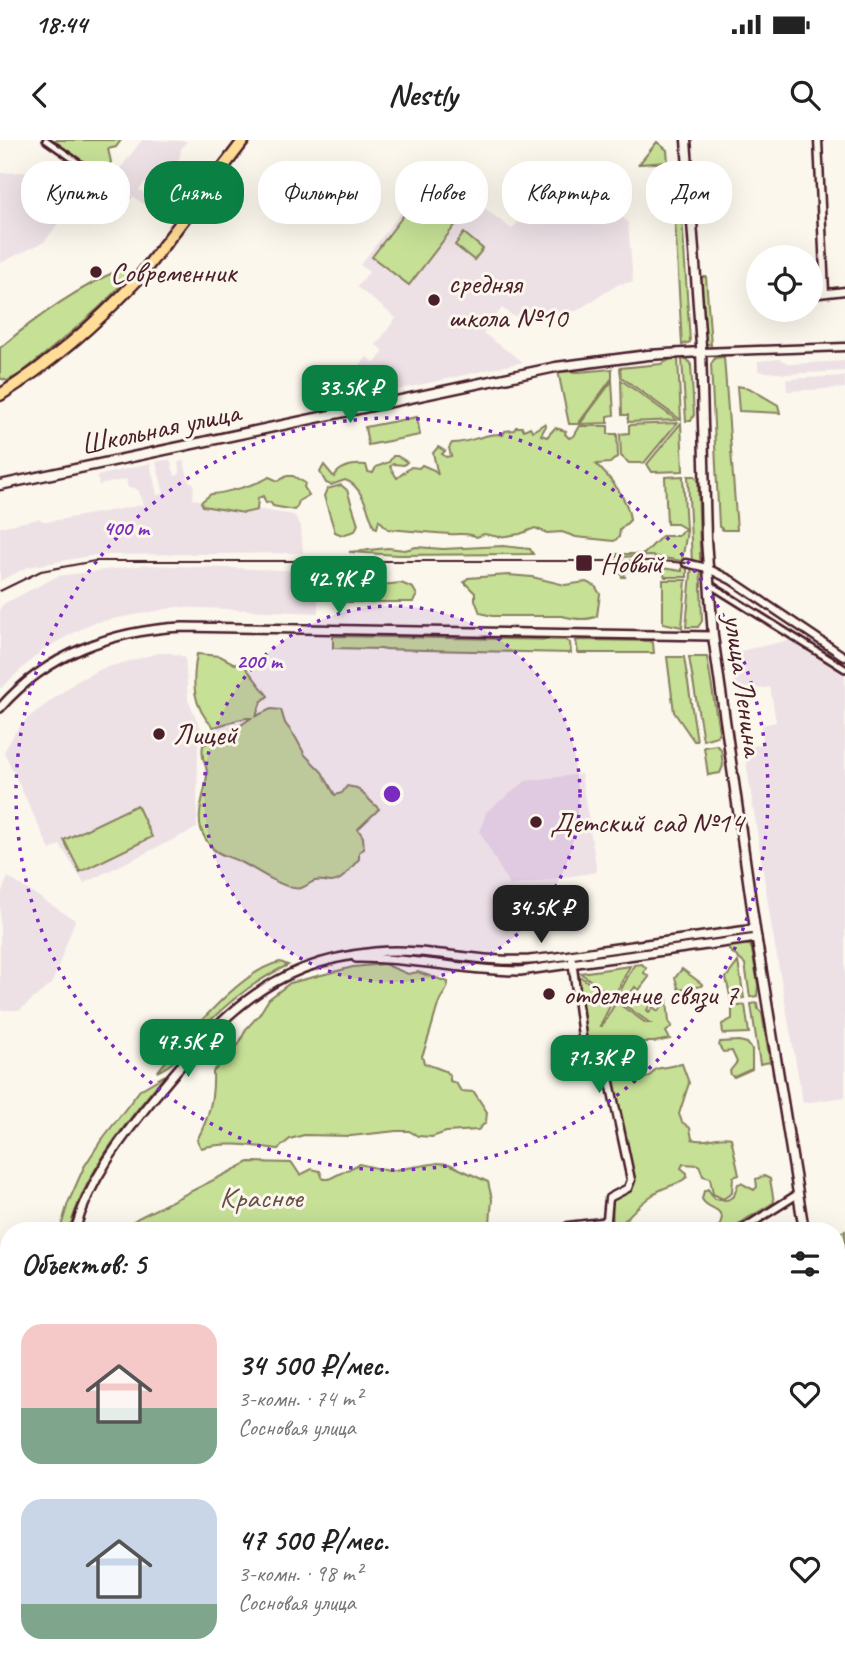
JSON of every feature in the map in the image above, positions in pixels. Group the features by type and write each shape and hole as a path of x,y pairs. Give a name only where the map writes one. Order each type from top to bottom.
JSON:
{"main road":[{"path":"0,395 74,341 119,299 138,279 244,140"},
{"name":"улица Ленина","path":"686,140 701,352 707,568 713,636 756,934 803,1222"},
{"name":"Школьная улица","path":"0,485 556,367 637,356 701,352"}],"street":[{"path":"46,140 76,161"},
{"path":"818,140 825,293 845,291"},
{"path":"701,352 845,347"},
{"path":"686,563 707,568 739,586 845,657"},
{"path":"709,584 845,669"},
{"path":"0,708 26,684 66,655 111,638 153,629 183,627 713,636"},
{"path":"78,1222 89,1191 113,1151 211,1030 241,1003 288,975 331,960 367,953 406,950 502,961 756,934"},
{"path":"331,960 391,958 502,971 573,965 756,934"},
{"path":"572,954 585,1059 600,1056 605,1059 631,1180 628,1188 609,1198 607,1219 603,1222"},
{"path":"754,1222 798,1194"}],"shaded area":[{"path":"142,140 187,141 177,161 144,161 144,183 139,190 144,193 144,205 130,194 130,161 126,161"},
{"path":"21,172 21,224 58,224 44,242 0,263 0,173"},
{"name":"средняя школа №10","path":"488,211 512,229 516,224 628,224 633,282 619,284 576,311 513,316 502,308 483,333 523,362 352,400 344,384 367,357 375,363 384,351 376,345 396,318 357,287 369,272 360,265 395,220 395,224 488,224"},
{"path":"779,359 790,364 845,361 845,371 786,374 758,371 758,361"},
{"path":"845,376 845,388 787,391 786,379"},
{"path":"170,459 175,476 180,474 178,462 184,461 189,482 194,483 193,499 294,515 301,526 303,553 95,555 28,567 0,581 0,527 38,519 46,522 143,505 139,491 128,488 126,479 99,485 97,476 150,463 157,495 164,494 156,462"},
{"path":"145,565 283,570 318,575 318,613 177,607 92,623 42,650 0,689 0,608 5,603 58,576"},
{"path":"790,640 845,675 845,1097 803,1103 744,748 763,744 762,725 776,722 770,687 735,692 731,653"},
{"path":"158,653 185,657 188,700 205,738 198,741 197,828 84,883 60,845 50,850 4,752 15,732 29,717 77,681 101,669"},
{"name":"Детский сад №14","path":"581,774 597,872 510,886 480,832 486,812 526,781"},
{"path":"8,877 75,920 52,983 20,1010 0,1010 0,896"}],"green space":[{"path":"43,140 121,140 116,147 108,149 111,161 70,161"},
{"path":"657,142 667,150 668,161 646,161 646,164 639,164"},
{"path":"397,224 456,224 409,285 372,257"},
{"path":"675,224 682,224 690,342 682,345"},
{"path":"464,233 483,249 474,260 455,245"},
{"path":"119,270 127,272 123,281 98,309 19,375 7,381 0,378 0,348 56,305"},
{"path":"701,277 706,277 711,345 704,343"},
{"path":"724,357 737,530 723,530 719,526 711,364 715,358"},
{"path":"678,359 681,420 621,377 620,368 661,364"},
{"path":"682,359 688,360 691,365 694,415 691,421 686,421"},
{"path":"612,369 612,378 578,424 569,424 558,371"},
{"path":"621,380 677,420 628,422 628,415 622,415"},
{"path":"612,381 614,415 608,416 608,423 580,424"},
{"path":"737,386 749,388 778,405 780,413 739,411"},
{"path":"417,417 420,435 368,445 365,427"},
{"path":"677,423 644,463 629,463 621,456 620,434 629,433 629,425"},
{"path":"681,423 683,471 652,472 647,464"},
{"path":"544,424 546,426 541,435 547,437 555,428 566,431 565,434 569,438 574,436 580,426 608,426 608,434 617,434 618,456 610,463 596,464 618,489 629,512 630,520 614,541 576,537 562,532 547,533 535,528 520,534 499,537 484,534 477,537 388,529 379,520 377,528 374,527 364,499 356,487 345,480 331,485 326,483 320,472 324,465 334,477 352,465 366,465 368,472 373,473 376,467 397,456 407,462 390,467 397,478 411,467 419,468 422,465 434,470 438,475 433,453 438,447 445,451 442,454 446,457 451,456 449,448 452,443 503,435 505,431 514,430 516,427 522,427 524,430 530,427 533,431"},
{"path":"293,476 305,483 304,487 309,495 299,501 294,510 266,503 263,496 258,498 257,510 244,513 203,506 201,502 211,494 258,483 269,477 278,481"},
{"path":"683,476 686,529 677,524 667,524 665,477"},
{"path":"688,476 695,476 698,480 702,621 698,627 686,627 692,563"},
{"path":"341,485 347,490 358,524 355,531 342,535 335,532 324,496 327,489"},
{"path":"682,531 687,531 682,561 651,556 617,557 617,554 644,554 662,536 677,536"},
{"path":"503,546 530,549 533,554 398,555 349,552 388,548 405,550 416,547 443,549"},
{"path":"618,565 642,565 682,571 682,566 687,567 687,577 665,577 662,569 629,569 624,574 625,577 622,577"},
{"path":"508,575 532,577 565,585 586,582 595,586 600,594 597,616 580,619 562,616 492,616 480,613 475,593 464,582 468,578"},
{"path":"663,580 686,580 682,627 663,623"},
{"path":"401,583 413,588 417,595 413,602 347,602 342,599 343,594 361,587"},
{"path":"333,636 565,640 570,643 571,653 333,648"},
{"path":"576,641 649,641 653,643 654,653 578,653"},
{"path":"197,654 220,656 235,664 243,664 268,696 261,702 256,716 271,709 281,710 285,723 305,755 322,772 335,795 342,793 347,786 357,788 379,809 358,829 363,837 364,849 359,852 359,859 340,879 331,882 317,880 301,888 288,887 217,852 205,838 200,823 207,775 202,755 203,745 225,736 251,718 213,727 206,719 195,693"},
{"path":"667,657 684,657 697,741 694,741 674,712"},
{"path":"689,657 707,657 719,731 717,736 703,740"},
{"path":"716,745 721,749 723,766 720,773 708,775 704,747"},
{"path":"137,805 152,837 80,872 64,840"},
{"path":"750,945 752,950 758,985 757,996 750,997 745,964 729,950 729,946"},
{"path":"280,962 288,965 265,977 233,1000 204,1027 178,1058 157,1072 230,992 264,968"},
{"path":"738,962 744,998 731,1000 726,978"},
{"path":"384,964 408,974 418,972 448,982 422,1056 424,1063 450,1075 450,1081 456,1083 461,1091 474,1092 487,1112 486,1122 478,1130 446,1132 432,1137 418,1136 409,1131 351,1136 304,1135 290,1139 278,1149 230,1144 201,1148 197,1140 210,1108 213,1072 239,1044 246,1029 269,999 290,983 353,967"},
{"path":"642,964 646,968 644,973 649,977 639,990 635,987 632,991 650,1005 647,1010 649,1012 653,1007 658,1011 667,1000 669,1022 672,1026 666,1032 670,1039 637,1042 640,1055 637,1063 641,1066 642,1078 649,1077 656,1069 682,1064 689,1083 679,1114 682,1122 690,1128 692,1139 731,1138 739,1175 733,1177 732,1193 723,1199 713,1194 710,1178 703,1176 699,1165 683,1164 681,1168 687,1173 687,1177 643,1202 623,1222 613,1222 612,1200 633,1182 608,1054 587,1056 576,977 578,975 613,1000 600,1026 616,1002 646,1023 650,1023 616,999 634,965"},
{"path":"630,966 614,997 580,973"},
{"path":"682,969 702,986 679,990 675,978"},
{"path":"757,1003 762,1013 770,1062 760,1064 751,1004"},
{"path":"745,1005 749,1033 723,1034 722,1024 732,1019 732,1007"},
{"path":"720,1042 747,1043 752,1049 752,1069 734,1077 730,1071 737,1062 732,1051 723,1052 719,1046"},
{"path":"165,1075 109,1148 86,1187 72,1222 62,1222 84,1167 140,1090"},
{"name":"Красное","path":"249,1162 292,1163 300,1175 312,1169 320,1171 323,1179 329,1179 359,1164 389,1171 438,1163 449,1164 488,1182 492,1199 490,1222 132,1222"},
{"path":"764,1176 770,1179 774,1202 742,1222 721,1222 722,1217 718,1211 702,1199 704,1191 708,1189 715,1199 727,1200 734,1196 738,1184 741,1183 754,1190 757,1187 756,1179"}],"railway":[{"path":"0,591 41,571 95,561 686,563"}],"place":[{"name":"Современник","path":"96,272"},
{"name":"средняя школа №10","path":"434,300"},
{"name":"Новый","path":"584,563"},
{"name":"Лицей","path":"159,734"},
{"name":"Детский сад №14","path":"536,822"},
{"name":"отделение связи 7","path":"549,994"}]}
